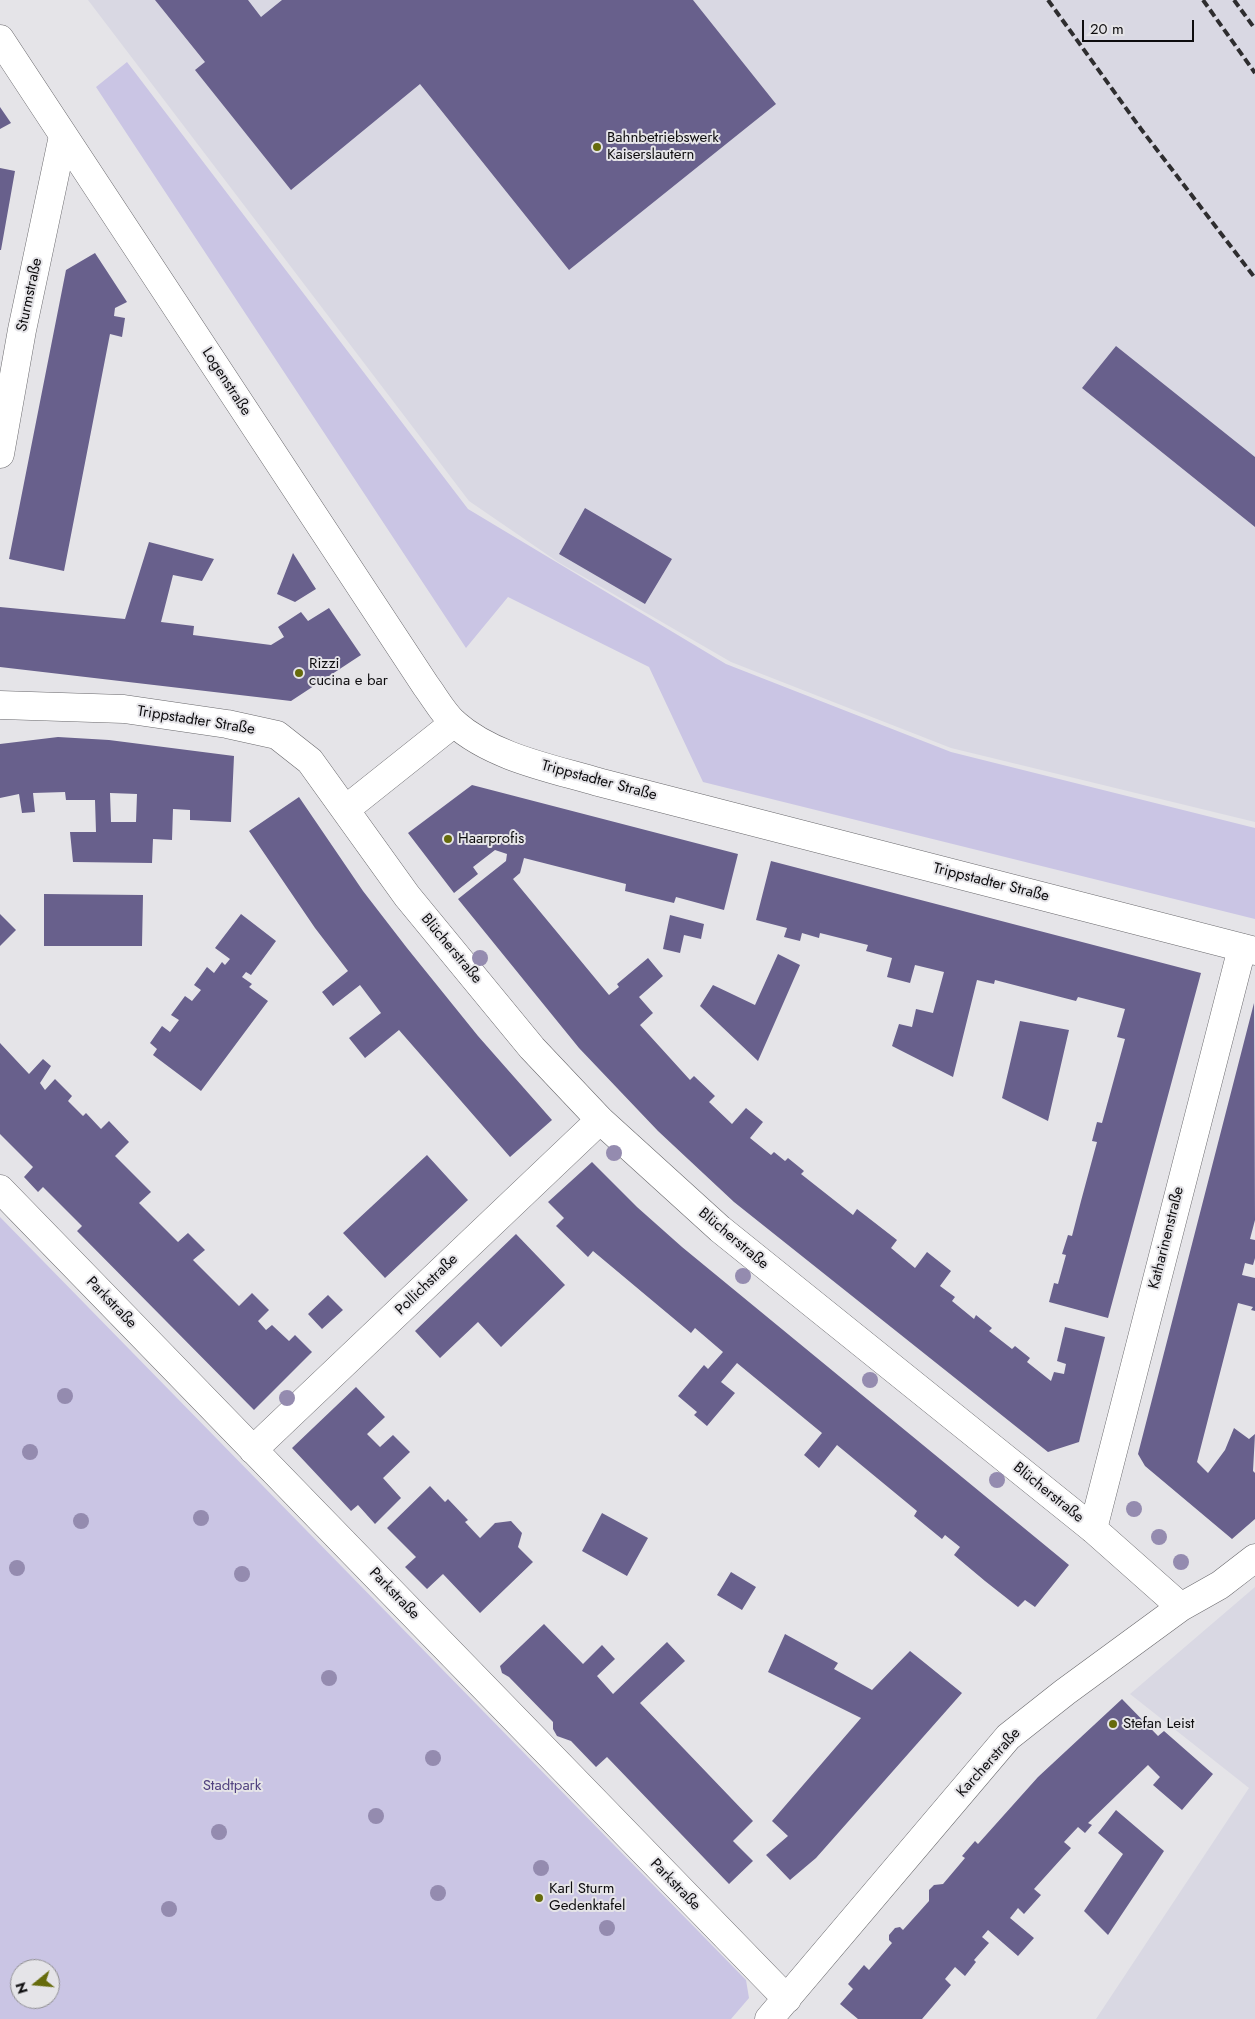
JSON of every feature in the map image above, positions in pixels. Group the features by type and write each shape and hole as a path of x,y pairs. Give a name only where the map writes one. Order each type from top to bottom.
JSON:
{"street":[{"name":"Logenstraße","path":"0,39 426,686 454,723"},
{"name":"Sturmstraße","path":"0,454 22,330 63,136"},
{"name":"Trippstadter Straße","path":"0,705 124,710 227,724 277,736 310,761 346,809"},
{"path":"346,809 454,723"},
{"name":"Trippstadter Straße","path":"454,723 490,746 532,762 598,782 1248,949"},
{"name":"Blücherstraße","path":"346,809 407,896 532,1048 600,1120 720,1229 1094,1529 1181,1607"},
{"name":"Katharinenstraße","path":"1094,1529 1248,949"},
{"name":"Pollichstraße","path":"253,1450 600,1120"},
{"name":"Parkstraße","path":"0,1189 253,1450 778,2009"},
{"name":"Karcherstraße","path":"778,2009 1008,1737 1065,1692 1181,1607 1220,1584 1255,1558"}],"shaded area":[{"path":"88,0 1255,0 1255,822 951,748 731,662 558,562 469,501"},
{"path":"1255,1587 1255,2019 1096,2019 1249,1788 1130,1694"}],"green space":[{"path":"127,62 468,509 726,664 951,752 1255,828 1255,919 703,782 649,667 508,597 466,648 96,87"},
{"name":"Stadtpark","path":"0,1217 746,1980 749,1998 731,2019 0,2019"}],"building":[{"name":"Bahnbetriebswerk Kaiserslautern","path":"155,0 248,0 261,17 282,0 693,0 776,104 569,270 420,84 291,190 195,70 205,62"},
{"path":"0,107 11,123 0,129"},
{"path":"0,168 15,171 1,250 0,250"},
{"path":"95,253 127,302 115,308 114,316 125,318 122,337 110,334 64,571 9,559 66,270"},
{"path":"1116,346 1255,457 1255,527 1082,388"},
{"path":"585,508 672,559 645,604 559,554"},
{"path":"149,542 214,559 202,581 173,575 161,622 194,626 193,635 271,645 284,637 278,627 301,612 308,621 329,608 361,655 291,701 0,667 0,607 125,619"},
{"path":"293,553 316,589 295,602 277,594"},
{"path":"58,737 109,740 234,756 231,822 190,820 190,810 173,809 172,840 153,839 152,863 73,862 70,832 96,832 95,800 66,800 65,792 33,793 35,812 22,813 19,794 0,798 0,744","holes":["110,793 137,794 136,822 111,822"]},
{"path":"472,785 738,854 724,910 676,897 674,903 625,891 626,884 524,858 520,873 513,879 609,995 619,987 617,984 648,958 663,976 639,997 653,1013 640,1025 690,1080 694,1076 715,1096 709,1102 732,1124 746,1108 763,1122 750,1138 771,1155 774,1152 785,1161 788,1158 804,1171 801,1174 853,1215 857,1209 897,1240 891,1248 915,1268 927,1252 951,1271 940,1286 955,1297 952,1301 974,1319 976,1315 992,1328 989,1331 1012,1349 1015,1346 1030,1358 1027,1362 1051,1381 1054,1372 1064,1374 1066,1364 1057,1361 1065,1327 1105,1337 1079,1442 1048,1452 734,1202 658,1131 579,1048 458,899 506,861 507,854 495,850 473,867 478,874 454,893 408,833"},
{"path":"299,797 363,891 407,948 478,1036 552,1120 510,1157 399,1030 365,1058 349,1038 381,1013 360,985 333,1006 322,992 348,971 315,928 249,831"},
{"path":"771,861 1201,973 1108,1318 1049,1302 1054,1283 1058,1284 1066,1255 1062,1254 1068,1235 1072,1236 1097,1142 1092,1141 1097,1122 1102,1123 1125,1039 1117,1037 1125,1009 1078,997 1076,1001 995,980 994,984 977,980 953,1077 892,1046 899,1024 912,1027 916,1009 933,1013 944,972 915,965 910,983 887,977 892,958 866,951 868,945 820,933 819,938 802,933 800,941 784,937 787,928 756,920"},
{"path":"44,894 143,895 142,946 44,946"},
{"path":"0,914 16,930 0,946"},
{"path":"241,914 276,941 251,975 246,972 242,977 252,984 249,987 268,1001 201,1091 153,1055 157,1049 150,1043 162,1026 170,1032 179,1020 171,1015 185,996 192,1001 201,990 194,985 207,967 214,973 222,962 225,965 230,959 215,948"},
{"path":"670,915 704,924 701,939 684,935 680,953 663,949"},
{"path":"778,954 800,965 758,1061 700,1006 713,985 755,1005"},
{"path":"1254,1003 1255,1220 1250,1239 1255,1240 1255,1258 1253,1265 1245,1263 1242,1275 1255,1278 1255,1311 1251,1310 1253,1307 1238,1303 1197,1462 1208,1473 1225,1450 1234,1428 1249,1439 1255,1434 1253,1471 1255,1473 1255,1519 1232,1539 1145,1466 1138,1454"},
{"path":"1020,1021 1069,1030 1048,1121 1002,1098"},
{"path":"0,1043 29,1074 43,1059 51,1066 40,1083 45,1090 55,1079 72,1096 68,1101 83,1116 86,1113 101,1129 109,1121 129,1142 115,1156 151,1192 139,1203 178,1242 188,1233 205,1250 193,1260 239,1306 252,1293 269,1310 258,1321 266,1330 272,1325 289,1341 295,1335 312,1352 254,1410 77,1231 82,1226 43,1187 38,1192 24,1177 33,1167 0,1134"},
{"path":"427,1155 468,1200 385,1278 343,1233"},
{"path":"592,1162 637,1207 682,1247 1069,1565 1035,1607 1025,1600 1018,1607 985,1581 954,1555 960,1547 945,1535 942,1539 914,1516 917,1511 837,1445 819,1468 804,1455 822,1433 737,1363 721,1382 735,1393 707,1426 694,1415 697,1412 678,1396 704,1365 708,1369 723,1352 695,1328 691,1333 593,1251 588,1257 556,1226 564,1218 548,1202"},
{"path":"516,1234 565,1285 501,1347 478,1322 440,1358 415,1331"},
{"path":"328,1295 343,1310 322,1329 308,1314"},
{"path":"356,1387 385,1417 367,1434 380,1447 393,1435 410,1452 383,1478 401,1498 375,1524 358,1505 351,1511 292,1448"},
{"path":"430,1486 445,1502 448,1499 468,1520 465,1522 480,1538 495,1523 511,1521 522,1533 518,1547 533,1562 480,1613 443,1574 427,1589 405,1567 416,1557 387,1528"},
{"path":"602,1513 648,1538 627,1576 582,1551"},
{"path":"731,1572 756,1587 742,1610 717,1595"},
{"path":"544,1624 583,1664 602,1645 615,1659 597,1676 613,1694 667,1642 685,1661 640,1703 753,1821 733,1841 753,1861 729,1884 607,1757 596,1767 571,1741 557,1736 553,1729 553,1722 509,1677 502,1673 500,1666"},
{"path":"785,1634 838,1663 834,1669 872,1690 910,1651 962,1693 816,1858 790,1880 766,1855 788,1836 772,1821 861,1718 768,1672"},
{"path":"1122,1699 1158,1736 1164,1731 1213,1774 1182,1810 1153,1785 1160,1777 1148,1765 1088,1823 1092,1825 1085,1833 1078,1827 1064,1842 1071,1848 1034,1889 1041,1895 1024,1914 1018,1908 1010,1918 1034,1938 1018,1956 988,1930 982,1937 989,1943 974,1960 976,1962 965,1976 955,1967 945,1979 951,1985 922,2019 858,2019 840,2004 853,1989 848,1984 864,1965 869,1970 892,1943 889,1940 889,1935 895,1928 900,1927 903,1930 929,1901 929,1890 934,1885 943,1884 965,1858 962,1856 975,1841 978,1844 1038,1777"},
{"path":"1116,1810 1164,1851 1108,1935 1084,1911 1123,1854 1098,1833"}],"railway":[{"path":"1048,0 1141,129 1255,278"},
{"path":"1203,0 1255,73"},
{"path":"1234,0 1255,29"}],"place":[{"name":"Bahnbetriebswerk Kaiserslautern","path":"597,147"},
{"name":"Rizzi cucina e bar","path":"299,673"},
{"name":"Haarprofis","path":"448,839"},
{"name":"Stefan Leist","path":"1113,1724"},
{"name":"Karl Sturm Gedenktafel","path":"539,1898"}]}
